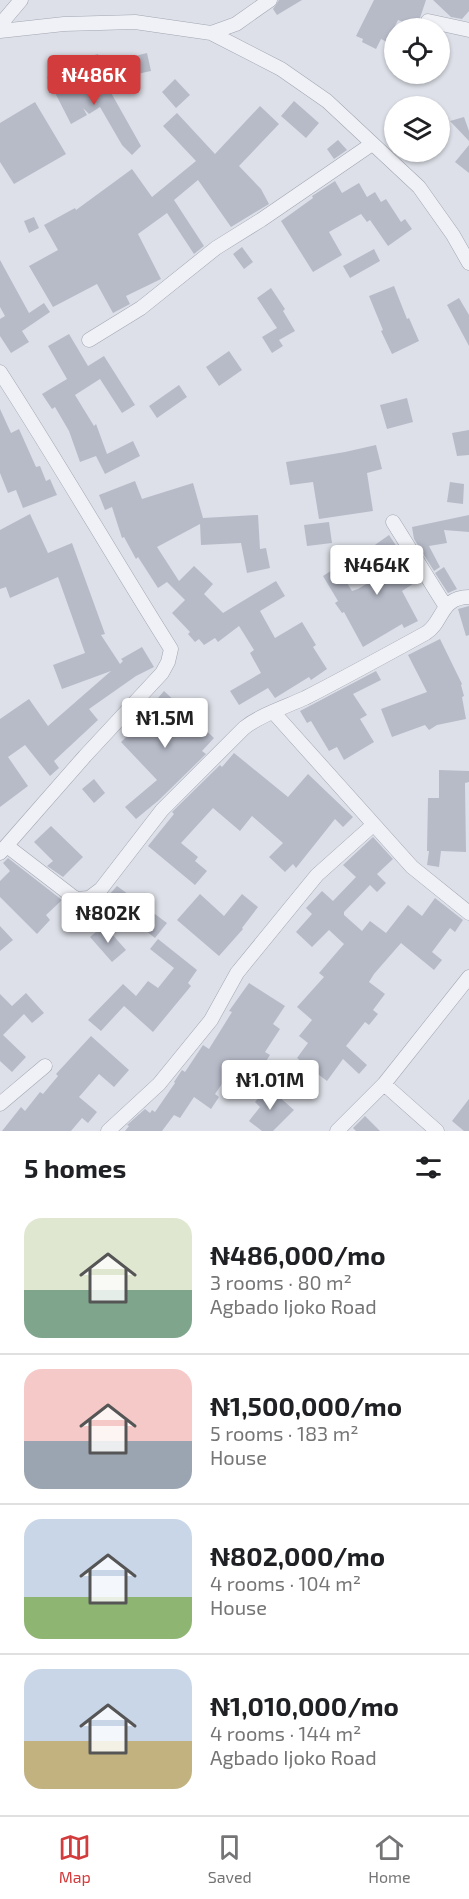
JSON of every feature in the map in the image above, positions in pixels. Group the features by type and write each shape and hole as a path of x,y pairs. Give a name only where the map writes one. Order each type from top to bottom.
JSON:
{"street":[{"path":"0,26 21,0"},
{"path":"211,33 236,24 270,0"},
{"path":"0,32 64,24 135,22 211,33 281,69 327,100 419,187 453,235 469,263"},
{"path":"450,26 469,30"},
{"path":"89,340 141,308 216,248 372,144"},
{"path":"0,372 171,650 162,673 3,849 76,898 89,898 101,889 162,810 243,728 256,718 274,713 343,679 430,630 446,607 455,599 469,597"},
{"path":"393,522 446,607"},
{"path":"274,713 412,867 469,913"},
{"path":"108,1131 159,1084 211,1020 237,973 317,876 373,825"},
{"path":"337,1131 384,1084 469,977"},
{"path":"0,1104 45,1066"},
{"path":"384,1084 436,1131"}],"building":[{"path":"279,0 302,0 277,15 273,9"},
{"path":"374,0 426,0 420,18 384,18 384,40 381,39 376,49 356,36"},
{"path":"433,0 469,0 469,11 462,19 451,17"},
{"path":"147,53 151,71 128,76 123,59"},
{"path":"98,54 102,65 90,69 87,57"},
{"path":"63,71 72,92 101,75 141,146 132,155 122,145 100,107 89,114 83,108 87,115 71,124 47,77"},
{"path":"175,79 190,95 176,108 162,92"},
{"path":"294,101 319,123 306,138 281,116"},
{"path":"35,102 66,154 14,184 0,162 0,123"},
{"path":"260,106 279,124 239,166 261,189 269,204 231,227 198,180 174,200 204,246 194,254 167,213 138,234 161,279 126,296 130,304 113,313 97,284 53,307 29,266 58,250 44,225 75,208 76,210 132,169 152,197 196,161 163,126 177,113 215,154"},
{"path":"464,117 469,131 469,141 450,121"},
{"path":"338,140 347,150 334,159 327,149"},
{"path":"469,145 469,173 455,162"},
{"path":"335,181 342,193 359,183 367,197 375,192 381,202 386,199 401,222 405,219 412,229 388,246 370,220 367,222 361,214 329,232 342,255 313,272 281,221"},
{"path":"34,217 39,228 29,233 24,221"},
{"path":"242,247 253,262 244,269 233,254"},
{"path":"374,249 380,261 350,278 343,266"},
{"path":"0,260 29,313 44,303 50,312 22,331 29,342 11,353 0,336 0,319 5,316 0,307"},
{"path":"394,286 407,319 409,318 419,341 392,354 369,296"},
{"path":"271,288 285,309 283,311 295,331 279,340 283,346 272,353 262,337 277,328 257,298"},
{"path":"459,298 469,315 469,346 447,305"},
{"path":"69,334 88,366 104,356 135,405 122,413 100,379 75,395 94,426 96,424 107,454 133,441 140,456 105,474 96,456 80,462 69,431 55,407 52,409 42,394 67,379 48,346"},
{"path":"229,351 242,370 219,386 206,367"},
{"path":"179,385 187,397 157,418 149,406"},
{"path":"407,398 413,422 387,429 380,405"},
{"path":"0,409 11,433 19,429 36,467 40,466 46,481 50,479 57,495 23,508 16,490 8,493 0,473"},
{"path":"469,430 469,455 457,456 452,433"},
{"path":"376,445 382,469 367,473 373,511 319,519 313,482 290,485 286,462"},
{"path":"135,481 142,499 193,483 203,518 258,515 260,549 266,548 270,568 247,573 241,543 201,545 200,524 157,547 179,581 194,566 213,584 204,594 223,613 276,581 285,596 260,611 275,638 302,622 316,645 313,647 327,669 311,680 309,677 275,698 268,688 239,705 230,691 261,673 250,653 254,650 239,626 218,642 215,638 204,645 199,639 195,642 188,634 190,632 172,613 185,600 167,582 158,588 138,557 136,559 124,537 122,538 112,507 105,510 99,495"},
{"path":"450,482 464,484 463,504 447,502"},
{"path":"30,514 48,553 72,543 105,634 101,635 120,664 123,661 121,659 142,647 154,667 136,676 89,709 98,720 54,761 59,768 50,776 25,745 8,757 28,786 0,807 0,719 29,699 48,726 111,671 62,689 53,665 85,653 58,577 10,598 6,587 0,589 0,530"},
{"path":"469,515 469,532 444,530 447,543 429,546 440,567 434,571 414,539 412,527"},
{"path":"329,522 332,543 307,546 304,525"},
{"path":"389,535 419,580 402,591 418,621 404,628 402,624 363,647 344,612 342,613 335,603 338,601 323,576 337,567 352,591 388,571 372,547"},
{"path":"444,567 457,589 448,593 435,573"},
{"path":"469,606 469,635 466,636 458,609"},
{"path":"440,639 462,684 466,719 437,725 429,730 425,725 392,737 381,709 427,692 408,655"},
{"path":"376,671 381,680 353,694 367,715 360,719 374,742 344,760 337,747 329,751 311,721 307,723 300,711"},
{"path":"164,691 214,738 202,751 206,754 136,819 125,807 157,780 121,742 149,715 146,712"},
{"path":"234,753 288,797 308,774 353,817 343,827 335,819 296,868 293,864 285,872 269,857 283,843 252,816 240,831 213,808 181,843 198,857 195,861 207,871 195,885 148,846 174,814 172,812 220,765 222,767"},
{"path":"439,770 469,771 469,782 465,783 466,852 441,851 439,867 427,865 429,851 427,851 428,798 439,798"},
{"path":"94,779 105,793 94,803 82,789"},
{"path":"51,826 83,857 63,877 47,866 53,861 34,842"},
{"path":"373,837 393,859 377,874 386,883 377,892 370,885 344,912 344,915 362,931 370,921 386,933 408,905 422,916 435,898 463,920 455,932 450,928 432,952 442,960 434,970 401,943 374,974 369,982 385,994 373,1010 378,1014 369,1025 365,1022 346,1046 367,1065 359,1074 343,1059 327,1081 297,1058 308,1043 299,1036 312,1020 297,1007 324,977 319,973 344,944 329,930 312,947 296,932 312,914 306,908 322,891 333,901 356,877 343,865"},
{"path":"8,858 62,900 46,915 50,920 37,934 0,897 0,881 10,871 3,863"},
{"path":"117,886 167,923 155,938 124,914 115,924 97,908"},
{"path":"200,894 224,916 242,894 258,907 243,929 219,956 177,920"},
{"path":"104,925 126,950 112,962 90,937"},
{"path":"0,926 13,940 0,951"},
{"path":"158,939 197,970 188,983 191,986 153,1032 124,1006 101,1031 88,1020 123,984 136,996 148,981 158,988 174,968 150,949"},
{"path":"249,983 285,1006 273,1024 280,1029 265,1052 270,1055 257,1075 244,1067 236,1080 228,1075 215,1094 219,1097 211,1109 194,1097 180,1118 174,1115 162,1131 125,1131 129,1126 127,1125 145,1109 150,1113 152,1110 155,1112 182,1070 185,1072 203,1045 209,1049 232,1012 229,1011"},
{"path":"26,993 44,1013 32,1023 24,1014 3,1035 26,1057 12,1072 0,1061 0,994 12,1006"},
{"path":"91,1036 129,1070 114,1087 99,1074 79,1097 97,1112 88,1123 82,1118 71,1131 2,1131 21,1107 25,1111 40,1092 43,1094 58,1076 56,1074"},
{"path":"268,1087 294,1110 273,1131 262,1131 249,1121 260,1107 255,1102"},
{"path":"469,1099 469,1131 464,1131 452,1121"},
{"path":"365,1116 380,1131 356,1131 353,1128"}]}
